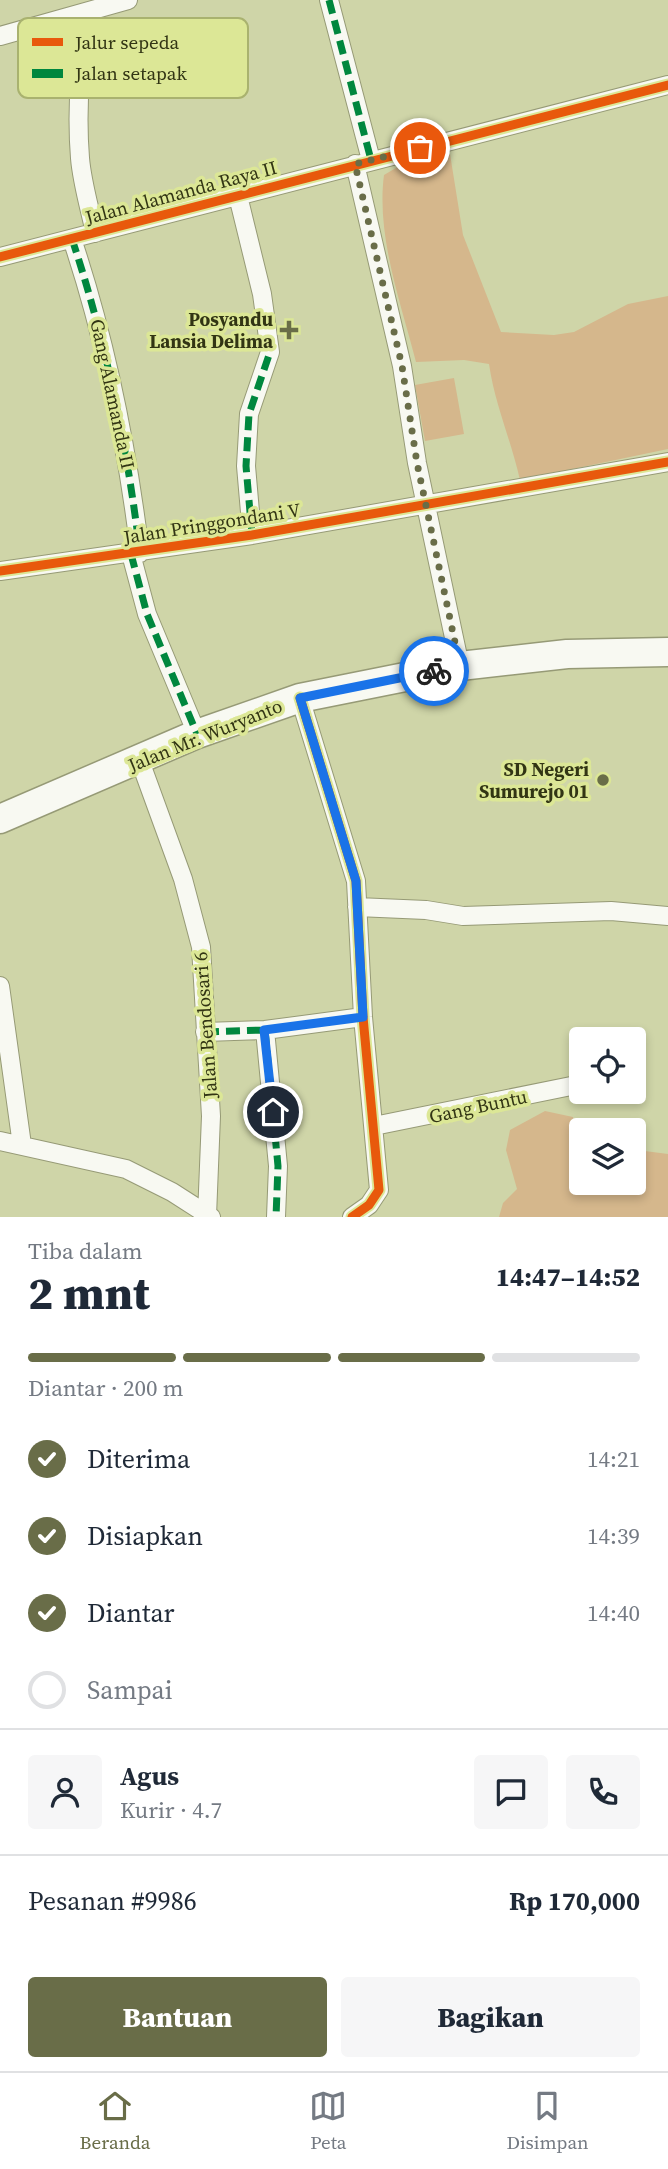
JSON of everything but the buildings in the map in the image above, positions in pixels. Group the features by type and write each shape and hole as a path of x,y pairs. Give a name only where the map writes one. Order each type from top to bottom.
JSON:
{"main road":[{"name":"Jalan Mr. Wuryanto","path":"0,819 140,761 197,734 300,698 460,666 567,654 668,653"}],"street":[{"path":"65,18 128,0"},
{"path":"329,0 402,366 417,463 428,503 460,666"},
{"path":"86,18 87,12"},
{"path":"0,36 18,31"},
{"name":"Jalan Alamanda Raya II","path":"0,257 668,85"},
{"path":"78,98 80,160 94,233"},
{"path":"237,196 262,294 270,352 249,415 246,466 252,535"},
{"name":"Gang Alamanda II","path":"72,239 95,309 129,462 136,554 147,614 197,734"},
{"name":"Jalan Pringgondani V","path":"0,571 136,554 668,462"},
{"path":"300,698 356,881 363,1017 379,1190 369,1205 352,1217"},
{"name":"Jalan Bendosari 6","path":"140,761 183,879 201,947 211,1116 209,1216"},
{"path":"357,907 426,910 463,916 611,911 668,919"},
{"path":"0,986 22,1145"},
{"path":"205,1032 264,1030 363,1017"},
{"path":"264,1030 278,1167 276,1217"},
{"name":"Gang Buntu","path":"374,1126 569,1086"},
{"path":"0,1141 126,1169 172,1192 209,1216"}],"shaded area":[{"path":"450,154 463,235 501,332 554,335 574,332 628,304 668,296 668,449 520,480 489,364 464,360 416,362 391,269 382,198 384,175 411,159"},
{"path":"454,378 464,434 425,441 415,385"},
{"path":"545,1111 573,1117 569,1118 569,1195 646,1195 646,1151 668,1154 668,1217 499,1217 503,1203 517,1189 506,1150 510,1130"}],"marked path":[{"path":"329,0 371,160"},
{"path":"72,239 114,394 140,553"},
{"path":"252,535 246,466 249,414 270,352"},
{"path":"131,554 147,614 197,734"},
{"path":"205,1032 265,1030 363,1017"},
{"path":"265,1030 278,1166 276,1217"}],"cycle path":[{"path":"0,257 668,85"},
{"path":"0,571 252,535 668,462"},
{"path":"300,698 356,881 363,1017 379,1190 369,1205 352,1217"}],"way so far":[{"path":"420,148 355,164 402,366 417,463 428,503 460,666 434,671"}],"place":[{"name":"Posyandu Lansia Delima","path":"289,330"},
{"name":"SD Negeri Sumurejo 01","path":"603,780"}],"route":[{"path":"273,1112 264,1030 363,1017 356,881 300,698 434,671"}]}
